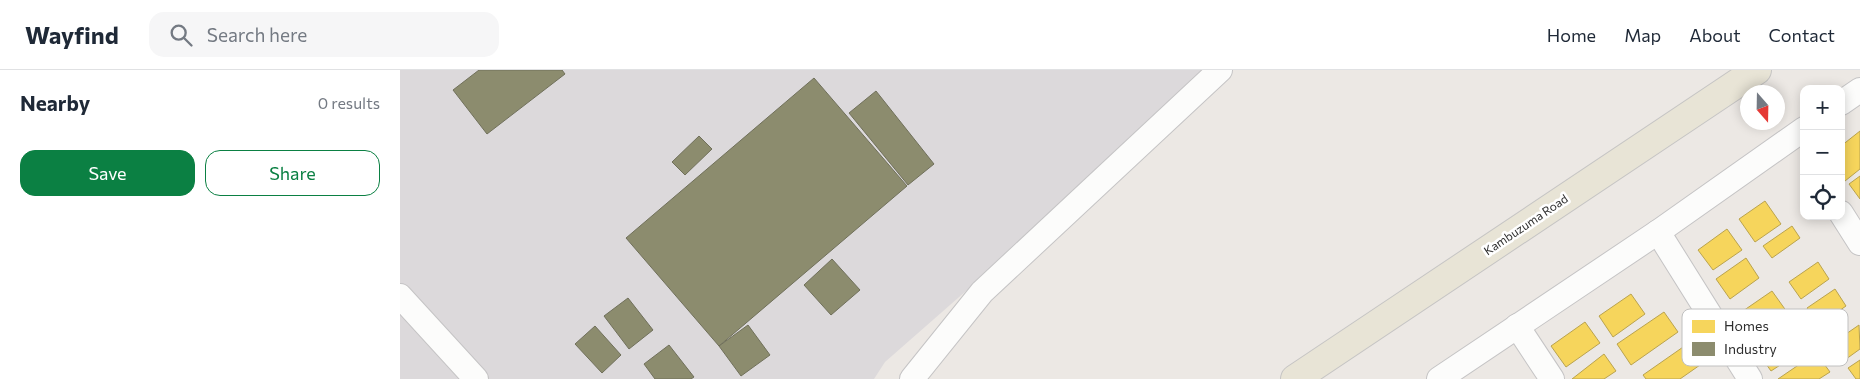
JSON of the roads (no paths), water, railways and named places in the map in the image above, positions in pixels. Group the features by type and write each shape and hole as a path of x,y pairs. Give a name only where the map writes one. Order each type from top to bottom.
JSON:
{"main road":[{"name":"Kambuzuma Road","path":"1295,379 1757,70"}],"street":[{"path":"912,379 982,292 1220,70"},
{"path":"1845,100 1860,90"},
{"path":"1439,379 1658,232 1800,140"},
{"path":"1845,219 1860,242"},
{"path":"1658,232 1706,309"},
{"path":"400,296 476,379"},
{"path":"1518,326 1552,379"},
{"path":"1742,366 1750,379"}]}
